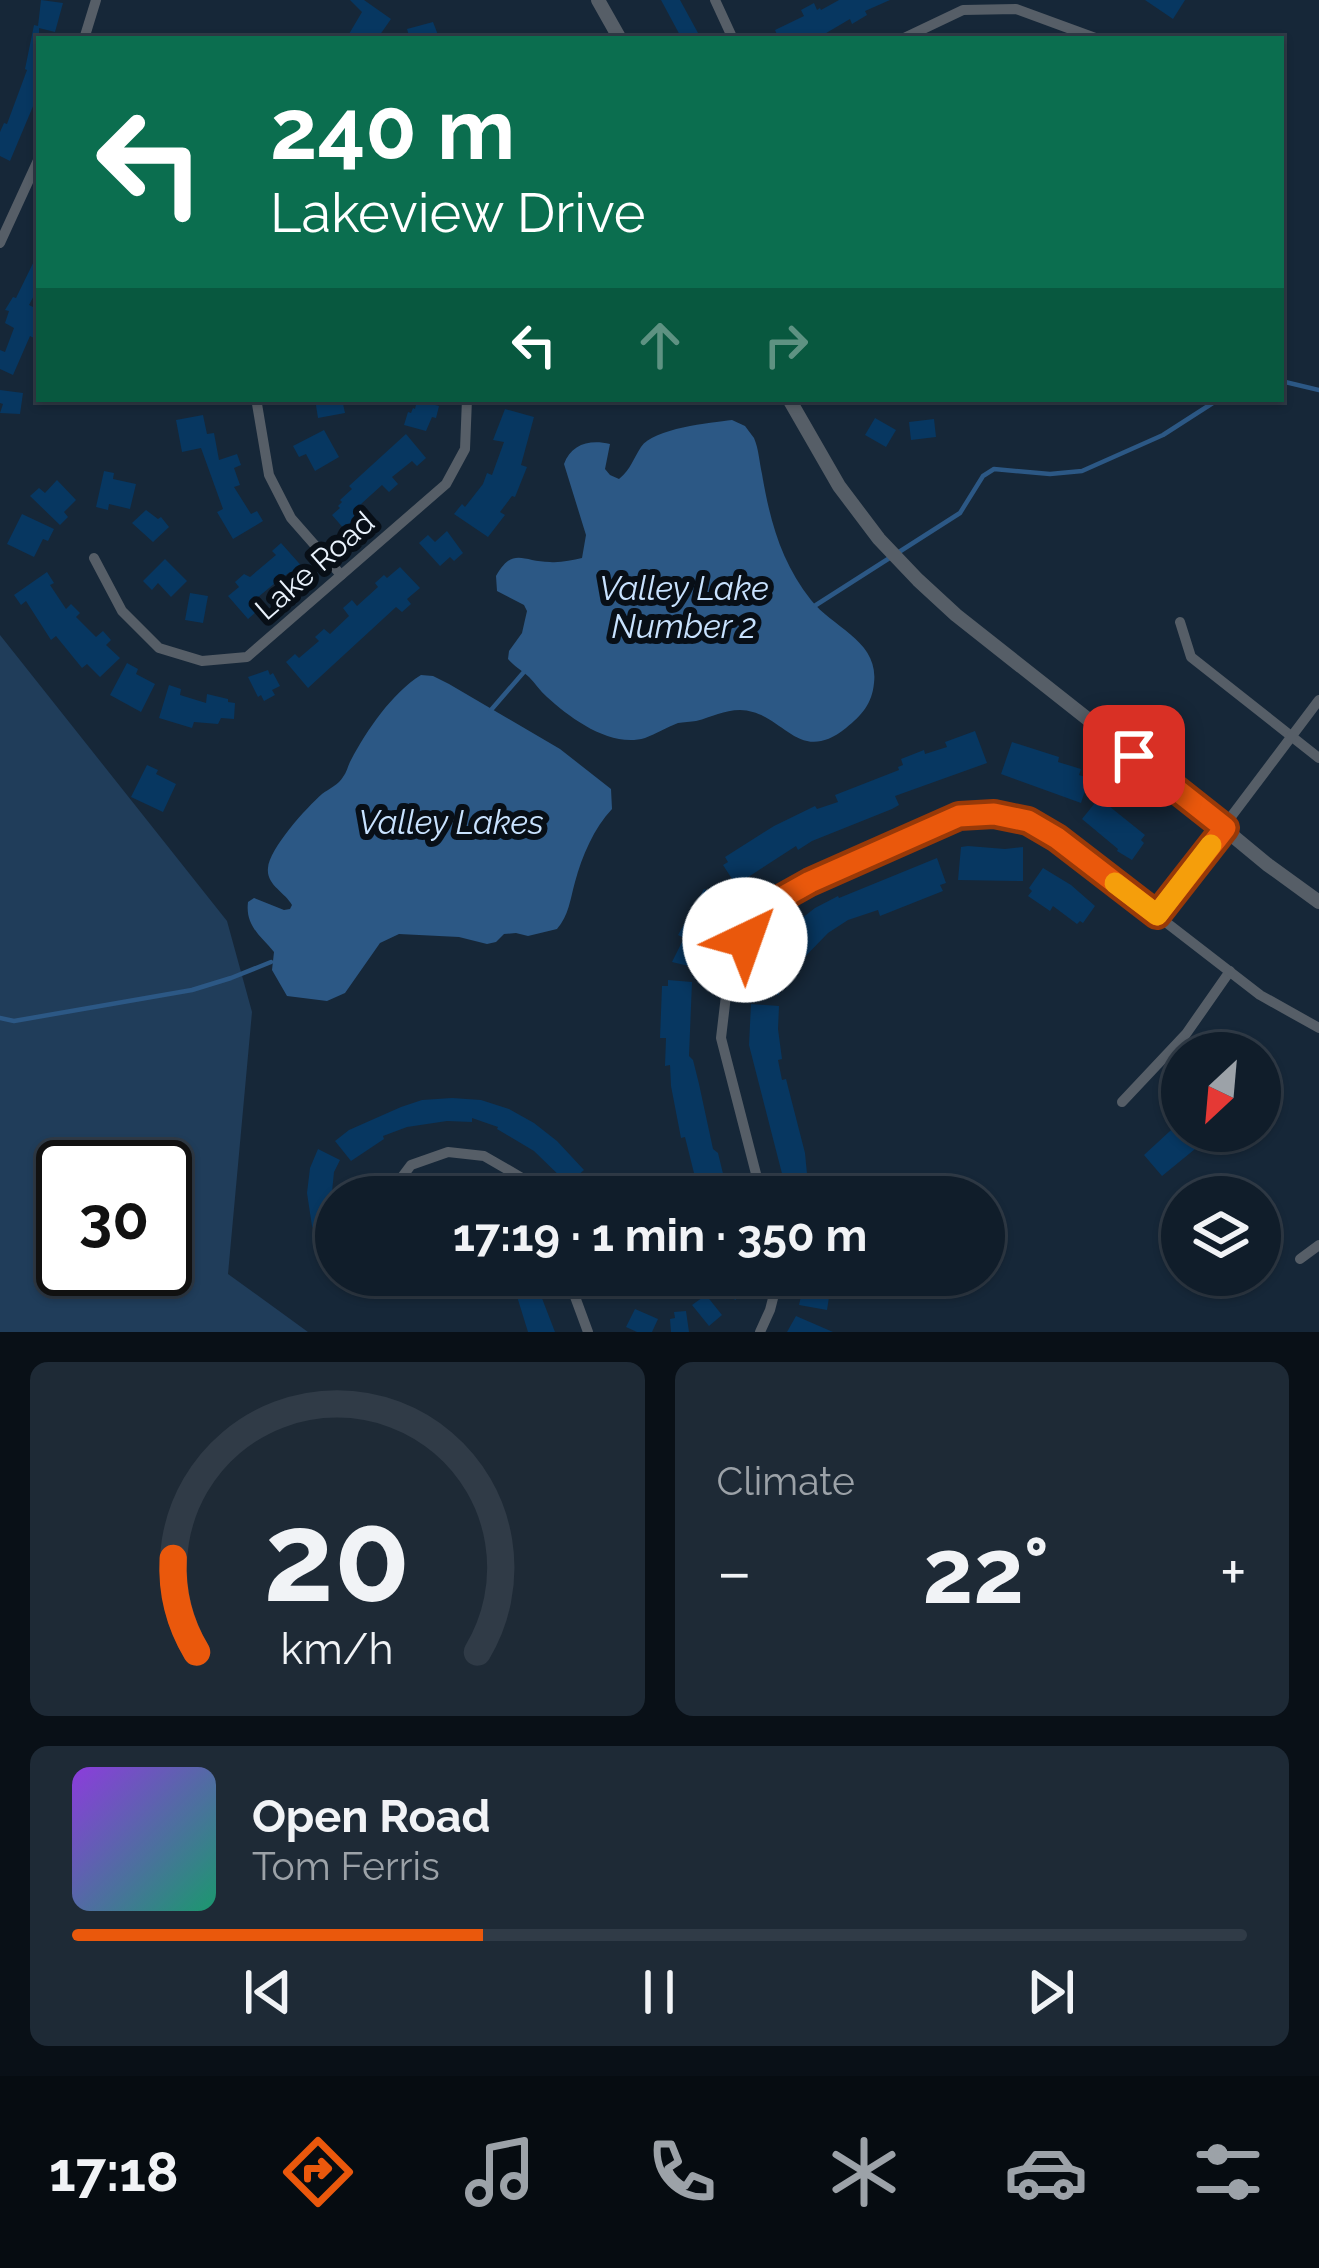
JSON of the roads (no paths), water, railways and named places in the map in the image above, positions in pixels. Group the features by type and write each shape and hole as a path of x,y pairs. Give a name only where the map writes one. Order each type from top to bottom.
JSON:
{"street":[{"path":"85,36 96,0"},
{"path":"598,0 618,36"},
{"path":"715,0 733,36"},
{"path":"908,36 963,10 1016,9 1090,36"},
{"path":"0,243 36,165"},
{"name":"Lake Road","path":"94,558 122,611 159,648 202,661 248,657 446,484 465,449 466,402"},
{"path":"791,402 838,486 918,580 1268,866 1319,902"},
{"path":"257,404 269,475 291,518 341,575"},
{"path":"1180,622 1191,657 1319,758"},
{"path":"1157,915 1319,700"},
{"path":"757,1176 721,1038 728,987 745,940 776,901 959,816 994,814 1028,821 1057,838 1260,994 1319,1028"},
{"path":"1122,1102 1186,1034 1230,971"},
{"path":"403,1176 411,1165 448,1152 484,1156 519,1176"},
{"path":"1300,1259 1319,1245"},
{"path":"575,1296 588,1332"},
{"path":"760,1332 774,1296"}],"water":[{"name":"Valley Lake Number 2","path":"732,420 754,438 773,525 792,571 820,610 853,636 869,656 874,669 871,697 846,728 815,742 740,710 678,723 632,740 592,730 544,695 508,659 527,611 497,591 496,576 513,558 554,562 582,558 586,535 564,464 576,448 595,442 610,444 605,469 619,479 641,447 658,435"},
{"name":"Valley Lakes","path":"421,675 449,684 560,749 611,789 612,809 589,843 567,913 557,929 528,936 504,934 487,944 459,937 399,934 380,943 345,993 327,1001 287,996 272,970 274,952 251,924 248,902 254,898 290,909 292,905 268,874 275,850 307,808 341,780 390,702"}],"waterway":[{"path":"1284,382 1319,390"},
{"path":"816,605 960,513 983,476 994,469 1050,474 1082,471 1163,435 1214,402"},
{"path":"491,710 523,673"},
{"path":"0,1018 14,1021 192,990 271,962"}]}
